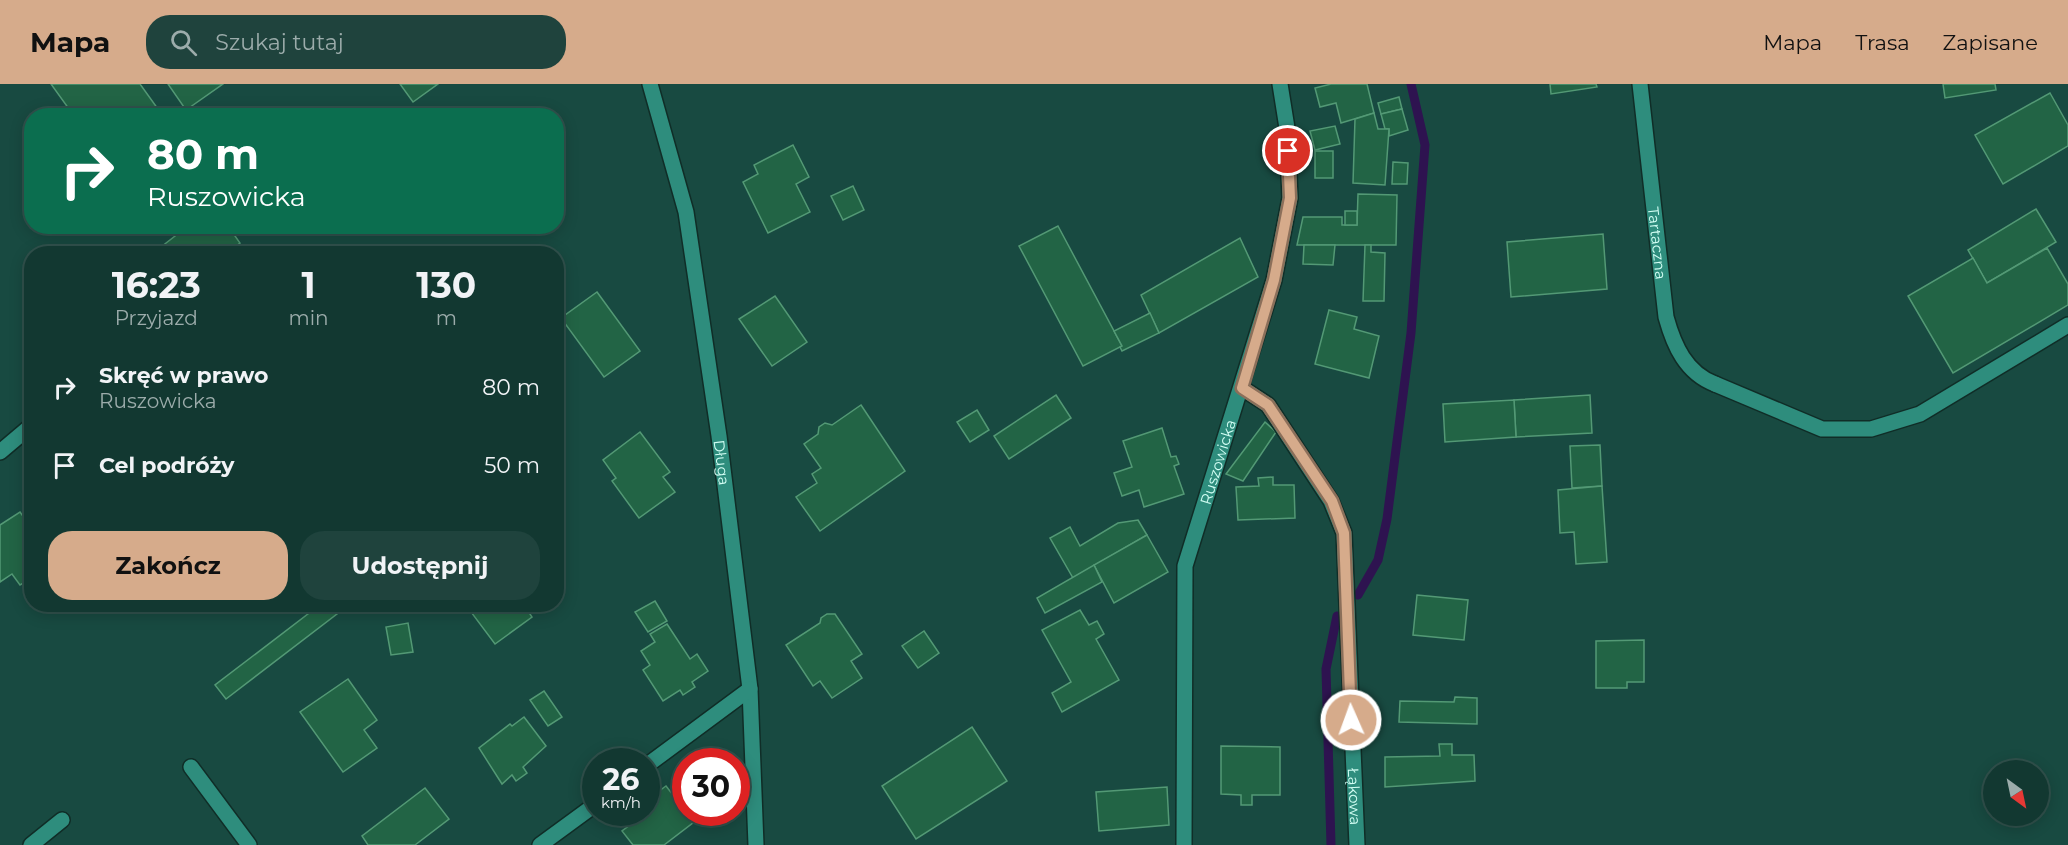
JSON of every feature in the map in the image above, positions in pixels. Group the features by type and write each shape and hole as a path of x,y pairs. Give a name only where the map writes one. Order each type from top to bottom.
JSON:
{"street":[{"name":"Długa","path":"650,84 686,212 719,436 750,688 756,845"},
{"name":"Ruszowicka","path":"1184,845 1185,566 1274,280 1290,198 1287,128 1280,84"},
{"name":"Tartaczna","path":"1640,84 1666,318 1673,342 1689,366 1703,379 1822,429 1871,429 1920,414 2068,326"},
{"name":"Łąkowa","path":"1242,388 1268,405 1332,501 1344,533 1357,845"},
{"path":"0,453 24,432"},
{"path":"660,756 750,688"},
{"path":"191,767 249,845"},
{"path":"540,845 582,814"},
{"path":"31,845 62,820"}],"building":[{"path":"51,84 140,84 157,108 68,108"},
{"path":"168,84 223,84 189,108 185,108"},
{"path":"400,84 438,84 413,102"},
{"path":"1331,84 1367,84 1374,113 1341,123 1336,103 1320,107 1315,88"},
{"path":"1550,84 1596,84 1597,87 1551,94"},
{"path":"1943,84 1995,84 1996,90 1945,98"},
{"path":"2050,93 2068,125 2068,146 2003,184 1975,135"},
{"path":"1399,97 1402,109 1381,114 1378,103"},
{"path":"1402,109 1408,130 1389,136 1389,129 1385,129 1381,114"},
{"path":"1374,113 1378,129 1389,129 1385,185 1353,183 1355,119"},
{"path":"1335,126 1340,144 1315,150 1310,131"},
{"path":"793,145 809,177 796,184 810,212 768,233 743,182 758,174 754,165"},
{"path":"1315,151 1333,151 1333,178 1315,178"},
{"path":"1393,162 1408,163 1407,184 1392,184"},
{"path":"853,186 864,210 843,220 831,196"},
{"path":"1358,194 1397,195 1396,245 1297,245 1303,217 1342,217 1342,225 1357,225"},
{"path":"2036,209 2056,242 1987,283 1968,250"},
{"path":"1345,211 1357,211 1357,225 1345,225"},
{"path":"1058,226 1122,346 1083,366 1019,246"},
{"path":"178,234 234,234 240,243 236,246 162,246"},
{"path":"1603,234 1607,289 1511,297 1507,242"},
{"path":"1240,238 1258,277 1159,333 1141,295"},
{"path":"1304,245 1335,245 1333,265 1303,264"},
{"path":"1365,245 1371,245 1371,252 1385,253 1384,301 1363,301"},
{"path":"2047,248 2068,284 2068,305 1953,373 1908,296 1973,258 1987,283"},
{"path":"597,292 640,351 604,377 564,322 564,316"},
{"path":"775,296 807,342 772,366 739,319"},
{"path":"1329,310 1357,317 1354,329 1379,336 1369,378 1315,364"},
{"path":"1150,313 1159,333 1122,351 1120,347 1122,346 1114,331"},
{"path":"1056,395 1071,418 1009,459 994,436"},
{"path":"1590,395 1592,433 1516,437 1514,400"},
{"path":"1514,400 1516,437 1445,442 1443,404"},
{"path":"861,405 905,471 820,531 796,497 817,483 812,474 821,468 804,444 818,434 819,427 825,423 832,425"},
{"path":"977,410 989,430 970,442 957,422"},
{"path":"1265,422 1276,432 1243,481 1226,474"},
{"path":"1162,428 1171,457 1176,456 1179,464 1174,466 1184,494 1144,507 1139,490 1122,496 1114,473 1132,467 1123,441"},
{"path":"640,432 670,472 663,477 675,492 639,518 612,481 616,478 603,460"},
{"path":"1600,445 1602,486 1572,488 1570,446"},
{"path":"1273,477 1273,485 1294,485 1295,518 1238,520 1236,487 1259,486 1258,478"},
{"path":"1602,486 1607,562 1576,564 1574,532 1560,533 1558,490"},
{"path":"20,512 24,518 24,583 20,585 12,574 0,582 0,525"},
{"path":"1138,520 1147,535 1073,578 1050,538 1070,527 1080,546 1118,523"},
{"path":"1147,535 1168,572 1114,603 1094,565"},
{"path":"1094,565 1102,582 1045,613 1037,598"},
{"path":"1417,595 1468,600 1464,640 1413,635"},
{"path":"655,601 667,621 648,632 635,612"},
{"path":"1080,610 1089,625 1097,621 1104,634 1096,639 1119,680 1062,712 1052,693 1071,682 1042,630"},
{"path":"311,612 340,612 226,699 215,685"},
{"path":"471,612 529,612 532,617 495,644"},
{"path":"827,614 835,614 862,654 851,661 862,678 832,698 820,681 813,686 786,645 820,623 821,618"},
{"path":"408,623 413,652 391,655 386,627"},
{"path":"667,624 690,659 697,654 708,671 692,682 695,687 683,695 680,690 663,701 643,670 650,665 641,651 655,642 650,634"},
{"path":"924,631 939,653 918,668 902,646"},
{"path":"1644,640 1644,682 1627,682 1627,688 1596,688 1596,641"},
{"path":"348,679 377,720 364,730 377,748 343,772 300,712"},
{"path":"544,691 562,717 548,726 530,700"},
{"path":"1455,697 1477,698 1477,724 1399,722 1400,701 1454,702"},
{"path":"524,717 546,746 523,767 527,773 516,781 512,775 502,784 479,748 510,724 512,726"},
{"path":"972,727 1007,781 916,839 882,786"},
{"path":"1439,744 1452,744 1452,755 1474,755 1475,781 1385,787 1385,757 1440,756"},
{"path":"1221,746 1280,747 1280,795 1252,795 1252,805 1241,805 1241,795 1221,794"},
{"path":"666,786 672,794 672,826 689,826 664,845 633,845 622,831 629,826 660,826 660,790"},
{"path":"1167,787 1169,825 1099,831 1096,792"},
{"path":"425,788 449,819 415,845 368,845 362,836"}],"waterway":[{"path":"1358,595 1378,560 1387,519 1411,333 1425,145 1411,84"},
{"path":"1331,845 1326,669 1337,616"}],"route":[{"path":"1288,151 1290,198 1274,280 1242,388 1268,405 1332,501 1344,533 1351,720"}]}
